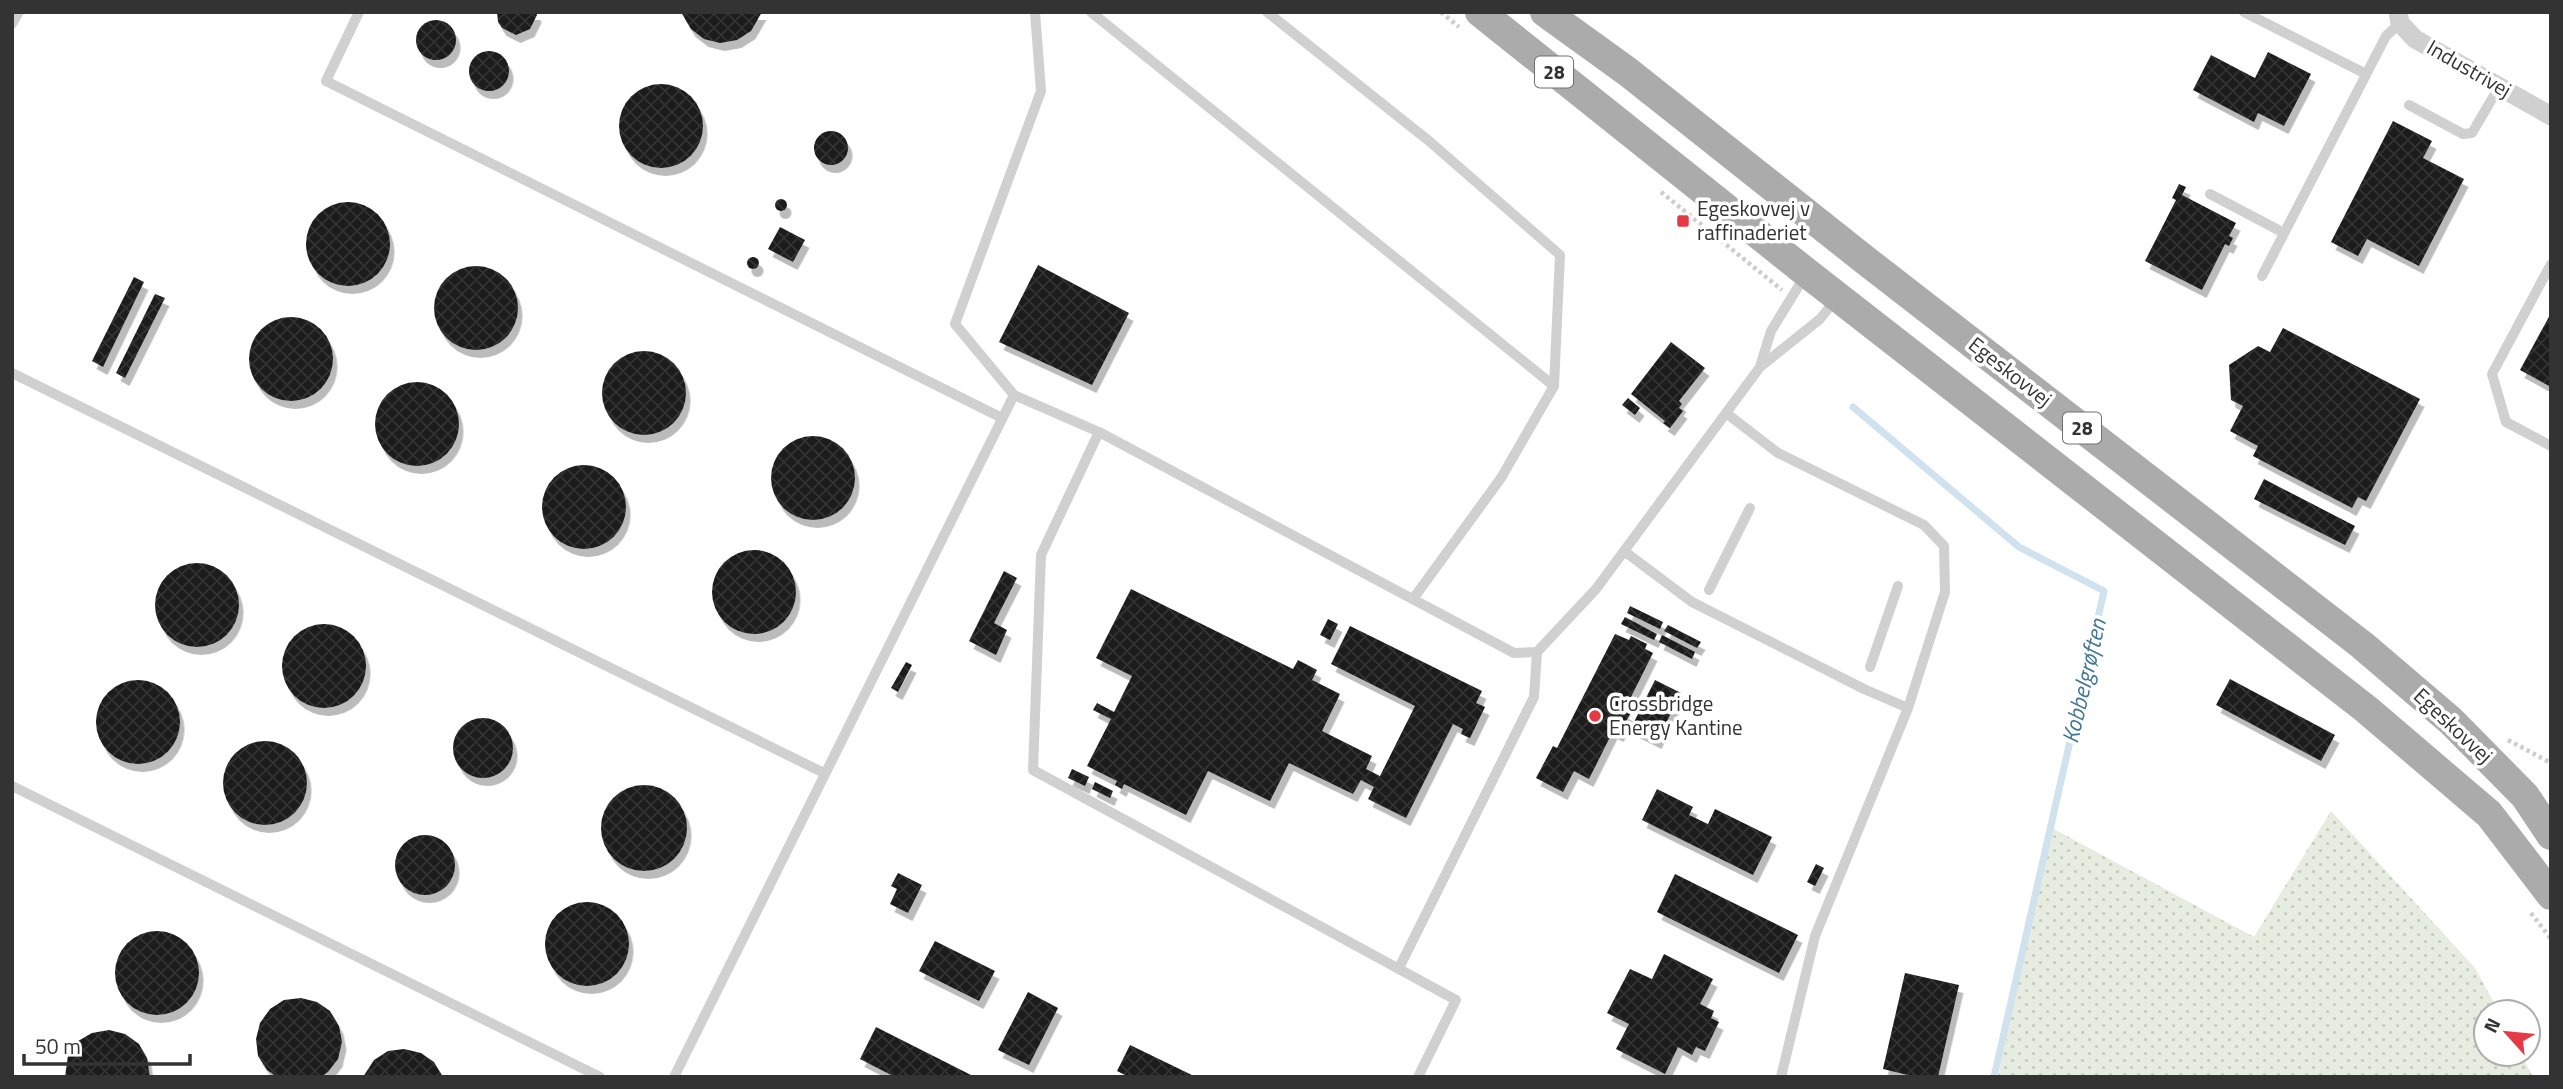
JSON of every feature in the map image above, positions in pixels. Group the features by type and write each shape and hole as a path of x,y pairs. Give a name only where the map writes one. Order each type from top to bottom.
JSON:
{"main road":[{"name":"Egeskovvej","path":"1480,12 1807,273 2366,709 2489,814 2551,895"},
{"name":"Egeskovvej","path":"1545,12 1629,72 1865,260 2362,645 2451,721 2525,796 2551,835"}],"street":[{"name":"Industrivej","path":"2399,18 2415,39 2551,116"}],"lane":[{"path":"12,24 19,12"},
{"path":"359,12 326,81 1002,418"},
{"path":"1035,12 1041,91 955,324 1014,395 1099,432 1514,653 1537,652"},
{"path":"1091,12 1554,386"},
{"path":"1267,12 1429,141 1560,255 1554,386 1501,478 1413,599"},
{"path":"2244,12 2366,74"},
{"path":"2262,276 2386,36 2399,18"},
{"path":"2409,106 2463,134 2472,133 2499,87"},
{"path":"2210,194 2284,233"},
{"path":"2551,264 2491,374 2506,422 2551,446"},
{"path":"1760,367 1771,331 1807,273"},
{"path":"1399,968 1534,697 1537,652 1596,589 1760,367 1820,319 1838,296"},
{"path":"12,373 824,773"},
{"path":"674,1077 1014,395"},
{"path":"1726,413 1778,453 1924,525 1944,546 1945,592 1908,708 1815,936 1781,1077"},
{"path":"1099,432 1041,555 1033,770 1456,1000 1418,1077"},
{"path":"1709,590 1750,508"},
{"path":"1624,551 1692,602 1908,708"},
{"path":"1870,667 1898,586"},
{"path":"12,786 600,1077"}],"path":[{"path":"2506,739 2551,763"}],"shaded area":[{"path":"2331,811 2475,968 2491,998 2472,998 2472,1068 2528,1068 2533,1077 1998,1077 2050,827 2254,937"}],"building":[{"path":"497,12 536,12 537,15 530,29 516,35 502,28"},
{"path":"681,12 762,12 751,31 737,40 720,43 704,39 691,29"},
{"path":"436,20 450,26 456,40 450,54 436,60 422,54 416,40 422,26"},
{"path":"489,51 503,57 509,71 503,85 489,91 475,85 469,71 475,57"},
{"path":"2268,52 2311,74 2284,126 2258,113 2254,122 2193,90 2211,55 2255,78"},
{"path":"653,84 669,84 685,91 696,102 703,118 700,142 691,156 669,168 653,168 637,161 626,150 619,134 619,118 626,102 637,91"},
{"path":"2393,121 2432,141 2423,158 2464,179 2419,266 2367,239 2358,256 2331,242"},
{"path":"831,131 843,136 848,148 843,160 831,165 819,160 814,148 819,136"},
{"path":"2179,184 2186,187 2182,195 2236,223 2229,236 2233,238 2229,246 2225,244 2202,290 2145,261 2176,200 2172,198"},
{"path":"776,200 786,200 786,210 776,210"},
{"path":"340,202 356,202 372,209 383,220 390,236 387,260 378,274 356,286 340,286 324,279 313,268 306,252 306,236 313,220 324,209"},
{"path":"780,227 805,240 793,262 768,249"},
{"path":"753,257 759,263 753,269 747,263"},
{"path":"1038,265 1129,313 1092,385 999,342"},
{"path":"468,266 484,266 500,273 511,284 518,300 515,324 506,338 484,350 468,350 452,343 441,332 434,316 434,300 441,284 452,273"},
{"path":"134,277 144,282 103,367 92,361"},
{"path":"155,294 165,298 125,378 116,373"},
{"path":"2551,313 2551,387 2520,370"},
{"path":"283,317 299,317 315,324 326,335 333,351 330,375 321,389 299,401 283,401 267,394 256,383 249,367 249,351 256,335 267,324"},
{"path":"2283,328 2420,399 2366,501 2358,497 2352,508 2253,456 2258,446 2230,431 2243,406 2231,400 2229,365 2258,346 2270,352"},
{"path":"1671,342 1705,368 1679,401 1682,404 1679,408 1683,411 1670,428 1631,394"},
{"path":"636,351 652,351 668,358 679,369 686,385 683,409 674,423 652,435 636,435 620,428 609,417 602,401 602,385 609,369 620,358"},
{"path":"409,382 425,382 441,389 452,400 459,416 456,440 447,454 425,466 409,466 393,459 382,448 375,432 375,416 382,400 393,389"},
{"path":"1628,398 1640,408 1635,415 1622,405"},
{"path":"805,436 821,436 837,443 848,454 855,470 852,494 843,508 821,520 805,520 789,513 778,502 771,486 771,470 778,454 789,443"},
{"path":"576,465 592,465 608,472 619,483 626,499 623,523 614,537 592,549 576,549 560,542 549,531 542,515 542,499 549,483 560,472"},
{"path":"2264,479 2355,526 2345,545 2254,499"},
{"path":"746,550 762,550 778,557 789,568 796,584 793,608 784,622 762,634 746,634 730,627 719,616 712,600 712,584 719,568 730,557"},
{"path":"189,563 205,563 221,570 232,581 239,597 236,621 227,635 205,647 189,647 173,640 162,629 155,613 155,597 162,581 173,570"},
{"path":"1004,571 1017,578 994,623 1007,630 996,655 969,641"},
{"path":"1131,589 1293,669 1298,660 1317,670 1312,680 1340,694 1322,731 1372,756 1366,769 1380,776 1415,706 1331,664 1350,626 1482,691 1476,703 1485,707 1470,738 1461,734 1463,729 1453,724 1406,818 1368,799 1374,787 1361,780 1353,794 1289,763 1270,801 1208,771 1186,815 1124,784 1122,789 1115,785 1117,781 1087,766 1111,719 1093,710 1097,703 1114,712 1132,676 1096,658"},
{"path":"1630,606 1663,622 1660,629 1627,613"},
{"path":"1625,617 1657,634 1654,640 1621,624"},
{"path":"1328,619 1338,624 1330,640 1320,635"},
{"path":"316,624 332,624 348,631 359,642 366,658 363,682 354,696 332,708 316,708 300,701 289,690 282,674 282,658 289,642 300,631"},
{"path":"1668,625 1701,642 1697,648 1664,631"},
{"path":"1615,634 1629,640 1631,636 1647,644 1645,649 1653,653 1624,711 1630,714 1619,734 1613,731 1589,779 1574,771 1563,792 1536,778 1553,746 1557,748"},
{"path":"1662,635 1695,652 1692,659 1659,642"},
{"path":"906,662 912,665 898,692 891,688"},
{"path":"2230,679 2335,735 2321,761 2216,705"},
{"path":"130,680 146,680 162,687 173,698 180,714 177,738 168,752 146,764 130,764 114,757 103,746 96,730 96,714 103,698 114,687"},
{"path":"1655,680 1681,693 1657,741 1631,728"},
{"path":"483,718 500,723 508,731 513,748 508,765 500,773 483,778 466,773 458,765 453,748 458,731 466,723"},
{"path":"257,741 273,741 289,748 300,759 307,775 304,799 295,813 273,825 257,825 241,818 230,807 223,791 223,775 230,759 241,748"},
{"path":"1072,769 1089,777 1085,786 1068,778"},
{"path":"1095,782 1113,791 1110,798 1092,789"},
{"path":"644,785 660,789 674,798 683,812 687,828 683,844 674,858 660,867 644,871 628,867 614,858 605,844 601,828 605,812 614,798 628,789"},
{"path":"1657,789 1693,807 1689,815 1708,824 1715,809 1772,837 1753,875 1642,820"},
{"path":"425,835 442,840 450,848 455,865 450,882 442,890 425,895 408,890 400,882 395,865 400,848 408,840"},
{"path":"1816,864 1824,868 1815,886 1807,882"},
{"path":"898,873 922,885 908,913 890,904 897,889 891,886"},
{"path":"1675,874 1798,935 1779,973 1657,912"},
{"path":"579,902 595,902 611,909 622,920 629,936 626,960 617,974 595,986 579,986 563,979 552,968 545,952 545,936 552,920 563,909"},
{"path":"149,931 165,931 181,938 192,949 199,965 196,989 187,1003 165,1015 149,1015 133,1008 122,997 115,981 115,965 122,949 133,938"},
{"path":"935,941 995,971 979,1001 919,971"},
{"path":"1664,954 1713,979 1700,1004 1714,1011 1711,1018 1719,1022 1705,1051 1696,1047 1692,1055 1678,1047 1665,1074 1616,1049 1629,1024 1607,1013 1630,969 1652,979"},
{"path":"1905,973 1959,985 1938,1077 1916,1077 1883,1069"},
{"path":"1028,992 1058,1008 1029,1065 998,1050"},
{"path":"301,998 317,1002 330,1011 339,1026 342,1042 338,1059 321,1077 277,1077 267,1070 258,1056 256,1039 260,1023 270,1009 284,1000"},
{"path":"876,1027 975,1077 895,1077 860,1059"},
{"path":"109,1030 125,1034 139,1044 147,1058 150,1077 65,1077 68,1055 78,1041 92,1033"},
{"path":"1130,1045 1196,1077 1129,1077 1117,1071"},
{"path":"404,1049 421,1053 434,1062 443,1077 363,1077 374,1060 388,1051"}],"waterway":[{"name":"Kobbelgrøften","path":"1853,407 2019,547 2104,591 1994,1077"}],"place":[{"name":"Egeskovvej v raffinaderiet","path":"1683,221"},
{"name":"Crossbridge Energy Kantine","path":"1595,716"}]}
